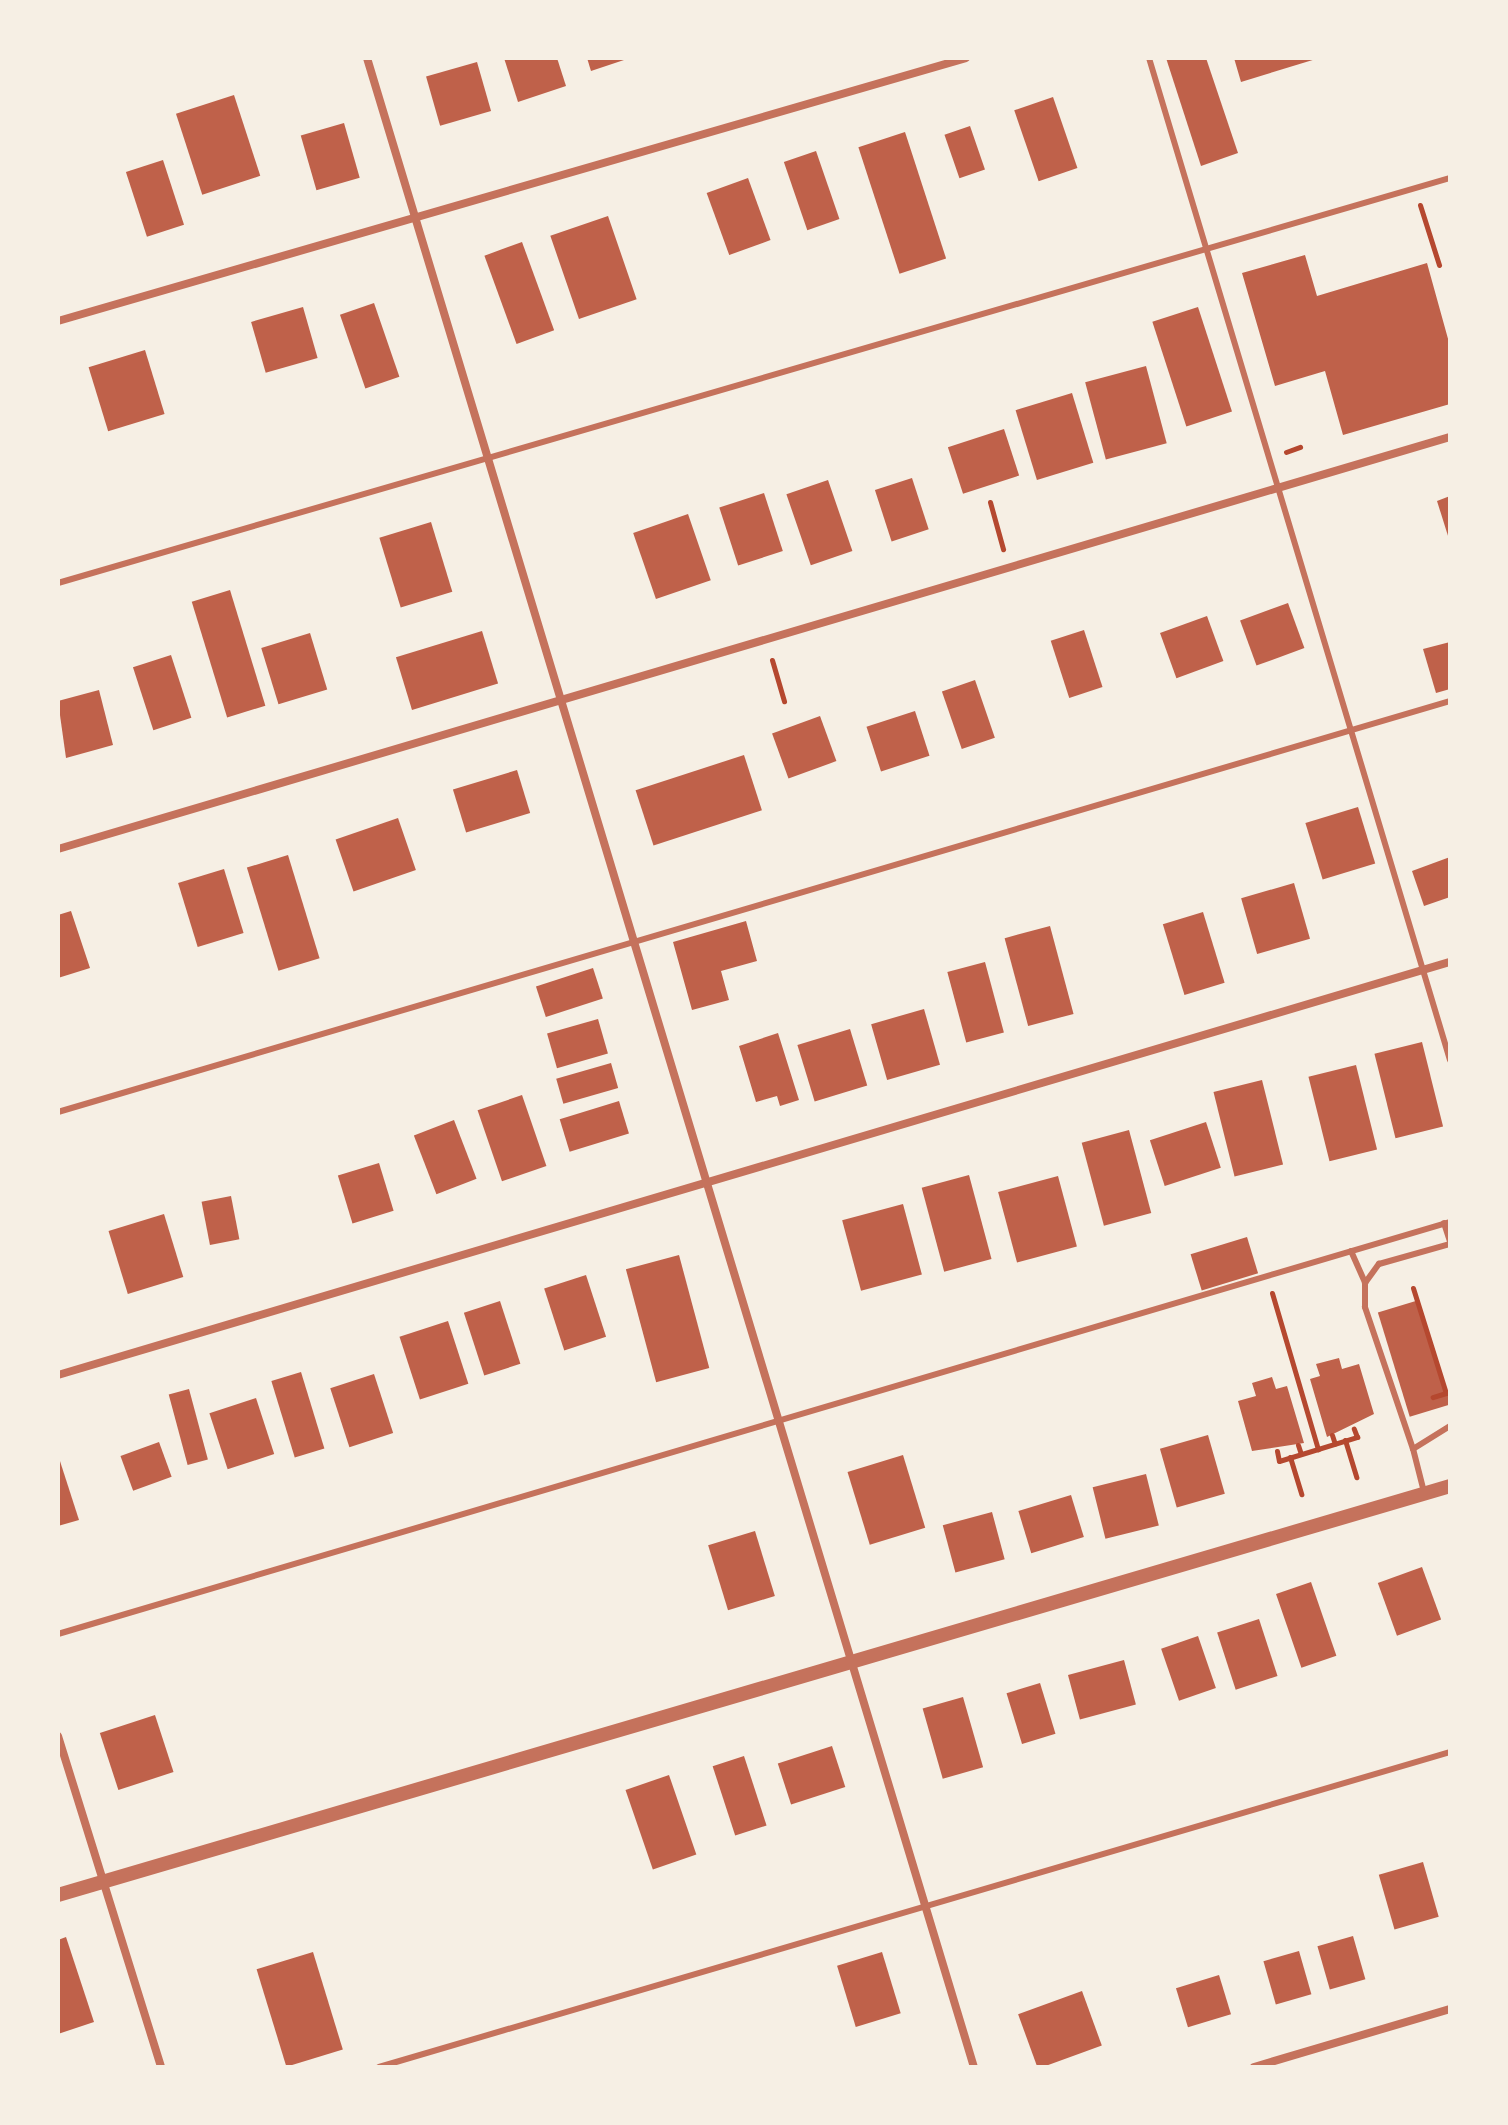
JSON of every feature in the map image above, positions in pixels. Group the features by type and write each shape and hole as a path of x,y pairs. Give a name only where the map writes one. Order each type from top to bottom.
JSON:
{"street":[{"path":"367,58 492,457 701,1183 780,1418 974,2067"},
{"path":"58,321 419,221 966,58"},
{"path":"58,849 1450,437"},
{"path":"58,1375 1450,962"},
{"path":"58,1895 1450,1486"},
{"path":"58,1736 161,2067"},
{"path":"1254,2067 1450,2009"}],"lane":[{"path":"1149,58 1211,247 1277,488 1450,1060"},
{"path":"58,583 1450,178"},
{"path":"58,1112 633,939 1351,734 1450,701"},
{"path":"58,1634 1447,1222 1450,1242 1379,1264 1365,1283"},
{"path":"1351,1251 1365,1283 1365,1307 1413,1449 1424,1494"},
{"path":"1413,1449 1450,1426"},
{"path":"379,2067 1450,1752"}],"path":[{"path":"1415,189 1439,265"},
{"path":"990,502 1003,548"},
{"path":"773,662 784,701"},
{"path":"1266,1276 1318,1449"},
{"path":"1413,1288 1447,1385 1446,1393 1433,1397"},
{"path":"1277,1451 1279,1461 1357,1437 1354,1429"},
{"path":"1332,1435 1335,1444"},
{"path":"1345,1440 1356,1477"},
{"path":"1298,1445 1301,1454"},
{"path":"1290,1457 1301,1494"}],"building":[{"path":"504,58 557,58 566,86 518,102"},
{"path":"587,58 627,58 627,59 591,71"},
{"path":"1166,58 1206,58 1238,153 1201,166"},
{"path":"1234,58 1316,58 1316,59 1241,82"},
{"path":"477,62 491,111 440,126 426,77"},
{"path":"234,95 260,176 202,195 176,114"},
{"path":"1053,97 1077,168 1039,181 1014,110"},
{"path":"344,123 360,178 316,190 301,135"},
{"path":"970,126 985,169 959,178 944,135"},
{"path":"905,132 946,258 899,274 858,147"},
{"path":"816,151 839,219 807,230 784,162"},
{"path":"163,160 184,225 147,237 126,172"},
{"path":"748,178 771,240 729,255 707,193"},
{"path":"608,216 637,299 579,319 550,236"},
{"path":"522,242 554,330 517,344 484,256"},
{"path":"1305,255 1317,296 1427,263 1450,346 1450,404 1343,435 1325,371 1275,386 1242,273"},
{"path":"374,303 399,377 365,388 340,315"},
{"path":"303,307 318,358 266,373 251,322"},
{"path":"1198,307 1232,412 1186,426 1152,322"},
{"path":"145,350 165,414 108,431 89,367"},
{"path":"1146,366 1167,443 1106,460 1085,382"},
{"path":"1072,393 1093,463 1037,480 1016,410"},
{"path":"1004,429 1019,476 963,494 948,447"},
{"path":"912,478 929,529 892,541 875,490"},
{"path":"828,480 852,551 811,565 786,494"},
{"path":"764,493 783,551 738,566 719,508"},
{"path":"1450,496 1450,539 1449,539 1437,501"},
{"path":"688,514 711,580 656,599 633,533"},
{"path":"431,522 452,592 401,608 379,538"},
{"path":"230,590 265,706 227,717 192,602"},
{"path":"1288,603 1304,648 1256,666 1240,620"},
{"path":"1207,616 1223,661 1176,678 1160,633"},
{"path":"1084,630 1103,687 1069,698 1051,641"},
{"path":"482,631 498,684 412,710 396,657"},
{"path":"310,633 327,689 278,704 261,648"},
{"path":"1450,642 1450,689 1436,693 1423,649"},
{"path":"171,655 191,718 153,730 133,667"},
{"path":"975,680 995,738 962,749 942,691"},
{"path":"99,690 113,745 66,758 58,701"},
{"path":"915,711 930,756 881,771 866,727"},
{"path":"820,716 836,761 788,779 772,733"},
{"path":"744,755 762,810 654,845 636,790"},
{"path":"517,770 530,813 466,833 453,790"},
{"path":"1358,807 1375,863 1323,880 1305,823"},
{"path":"398,818 416,870 354,891 336,839"},
{"path":"288,855 320,958 278,971 247,868"},
{"path":"1450,857 1450,897 1424,906 1412,871"},
{"path":"224,869 244,933 198,947 178,883"},
{"path":"1294,883 1310,939 1257,954 1241,898"},
{"path":"71,911 90,968 58,978 58,915"},
{"path":"1203,912 1225,983 1184,995 1163,924"},
{"path":"746,921 757,961 721,971 729,1000 692,1010 673,942"},
{"path":"1050,926 1074,1014 1028,1026 1005,938"},
{"path":"985,962 1004,1033 966,1043 947,972"},
{"path":"593,968 603,998 546,1017 536,987"},
{"path":"924,1009 940,1065 887,1080 871,1024"},
{"path":"598,1019 608,1054 557,1068 547,1034"},
{"path":"850,1029 867,1085 815,1102 797,1045"},
{"path":"778,1033 799,1100 780,1106 777,1096 756,1102 739,1046"},
{"path":"1422,1042 1443,1126 1396,1138 1374,1054"},
{"path":"611,1063 618,1088 563,1104 556,1079"},
{"path":"1356,1065 1377,1149 1330,1161 1308,1077"},
{"path":"1262,1080 1283,1164 1235,1177 1213,1092"},
{"path":"522,1095 546,1166 502,1181 478,1110"},
{"path":"619,1101 629,1134 570,1152 560,1119"},
{"path":"454,1120 477,1179 436,1194 414,1135"},
{"path":"1206,1122 1221,1168 1165,1186 1150,1140"},
{"path":"1129,1130 1151,1213 1104,1226 1082,1143"},
{"path":"379,1163 394,1211 352,1223 338,1176"},
{"path":"969,1175 992,1259 944,1272 922,1188"},
{"path":"1058,1176 1077,1247 1017,1263 998,1192"},
{"path":"231,1196 239,1239 210,1245 202,1202"},
{"path":"903,1204 922,1275 861,1291 842,1220"},
{"path":"164,1214 183,1277 128,1294 109,1231"},
{"path":"1247,1237 1258,1273 1202,1291 1191,1254"},
{"path":"679,1255 709,1368 656,1382 626,1269"},
{"path":"586,1275 606,1337 564,1350 544,1289"},
{"path":"1419,1300 1450,1405 1410,1417 1378,1313"},
{"path":"500,1301 520,1364 484,1376 464,1313"},
{"path":"448,1321 468,1384 420,1400 399,1337"},
{"path":"1339,1358 1342,1369 1359,1364 1374,1414 1327,1437 1310,1379 1320,1376 1316,1364"},
{"path":"301,1372 324,1449 295,1458 271,1381"},
{"path":"374,1374 393,1433 349,1447 330,1388"},
{"path":"1272,1377 1276,1389 1287,1386 1304,1443 1252,1451 1238,1401 1256,1396 1252,1383"},
{"path":"189,1389 208,1460 188,1465 169,1394"},
{"path":"256,1398 274,1454 228,1469 209,1413"},
{"path":"1208,1435 1225,1494 1177,1507 1160,1449"},
{"path":"159,1442 172,1477 133,1491 120,1456"},
{"path":"903,1455 925,1528 870,1545 848,1472"},
{"path":"58,1459 79,1520 58,1526"},
{"path":"1146,1474 1159,1525 1105,1539 1093,1487"},
{"path":"1071,1495 1084,1537 1031,1553 1018,1511"},
{"path":"992,1512 1005,1559 955,1573 943,1525"},
{"path":"755,1531 775,1596 728,1610 708,1545"},
{"path":"1422,1567 1441,1620 1397,1636 1378,1583"},
{"path":"1311,1582 1336,1656 1301,1668 1276,1594"},
{"path":"1259,1619 1278,1676 1236,1690 1217,1633"},
{"path":"1198,1636 1216,1688 1179,1701 1161,1649"},
{"path":"1124,1660 1136,1704 1080,1719 1068,1675"},
{"path":"1040,1683 1055,1734 1022,1744 1007,1693"},
{"path":"963,1697 983,1767 943,1779 923,1709"},
{"path":"155,1715 174,1772 118,1790 100,1733"},
{"path":"832,1746 845,1787 791,1805 778,1764"},
{"path":"744,1756 767,1825 735,1836 713,1766"},
{"path":"669,1775 696,1854 653,1869 626,1790"},
{"path":"1423,1862 1439,1917 1394,1929 1379,1875"},
{"path":"1353,1936 1365,1979 1330,1989 1317,1946"},
{"path":"66,1937 94,2022 58,2034 58,1940"},
{"path":"1299,1951 1311,1994 1276,2004 1263,1961"},
{"path":"313,1952 343,2050 286,2067 257,1969"},
{"path":"882,1952 901,2013 856,2027 837,1966"},
{"path":"1219,1975 1231,2014 1188,2027 1176,1988"},
{"path":"1082,1991 1102,2046 1037,2067 1018,2014"}]}
